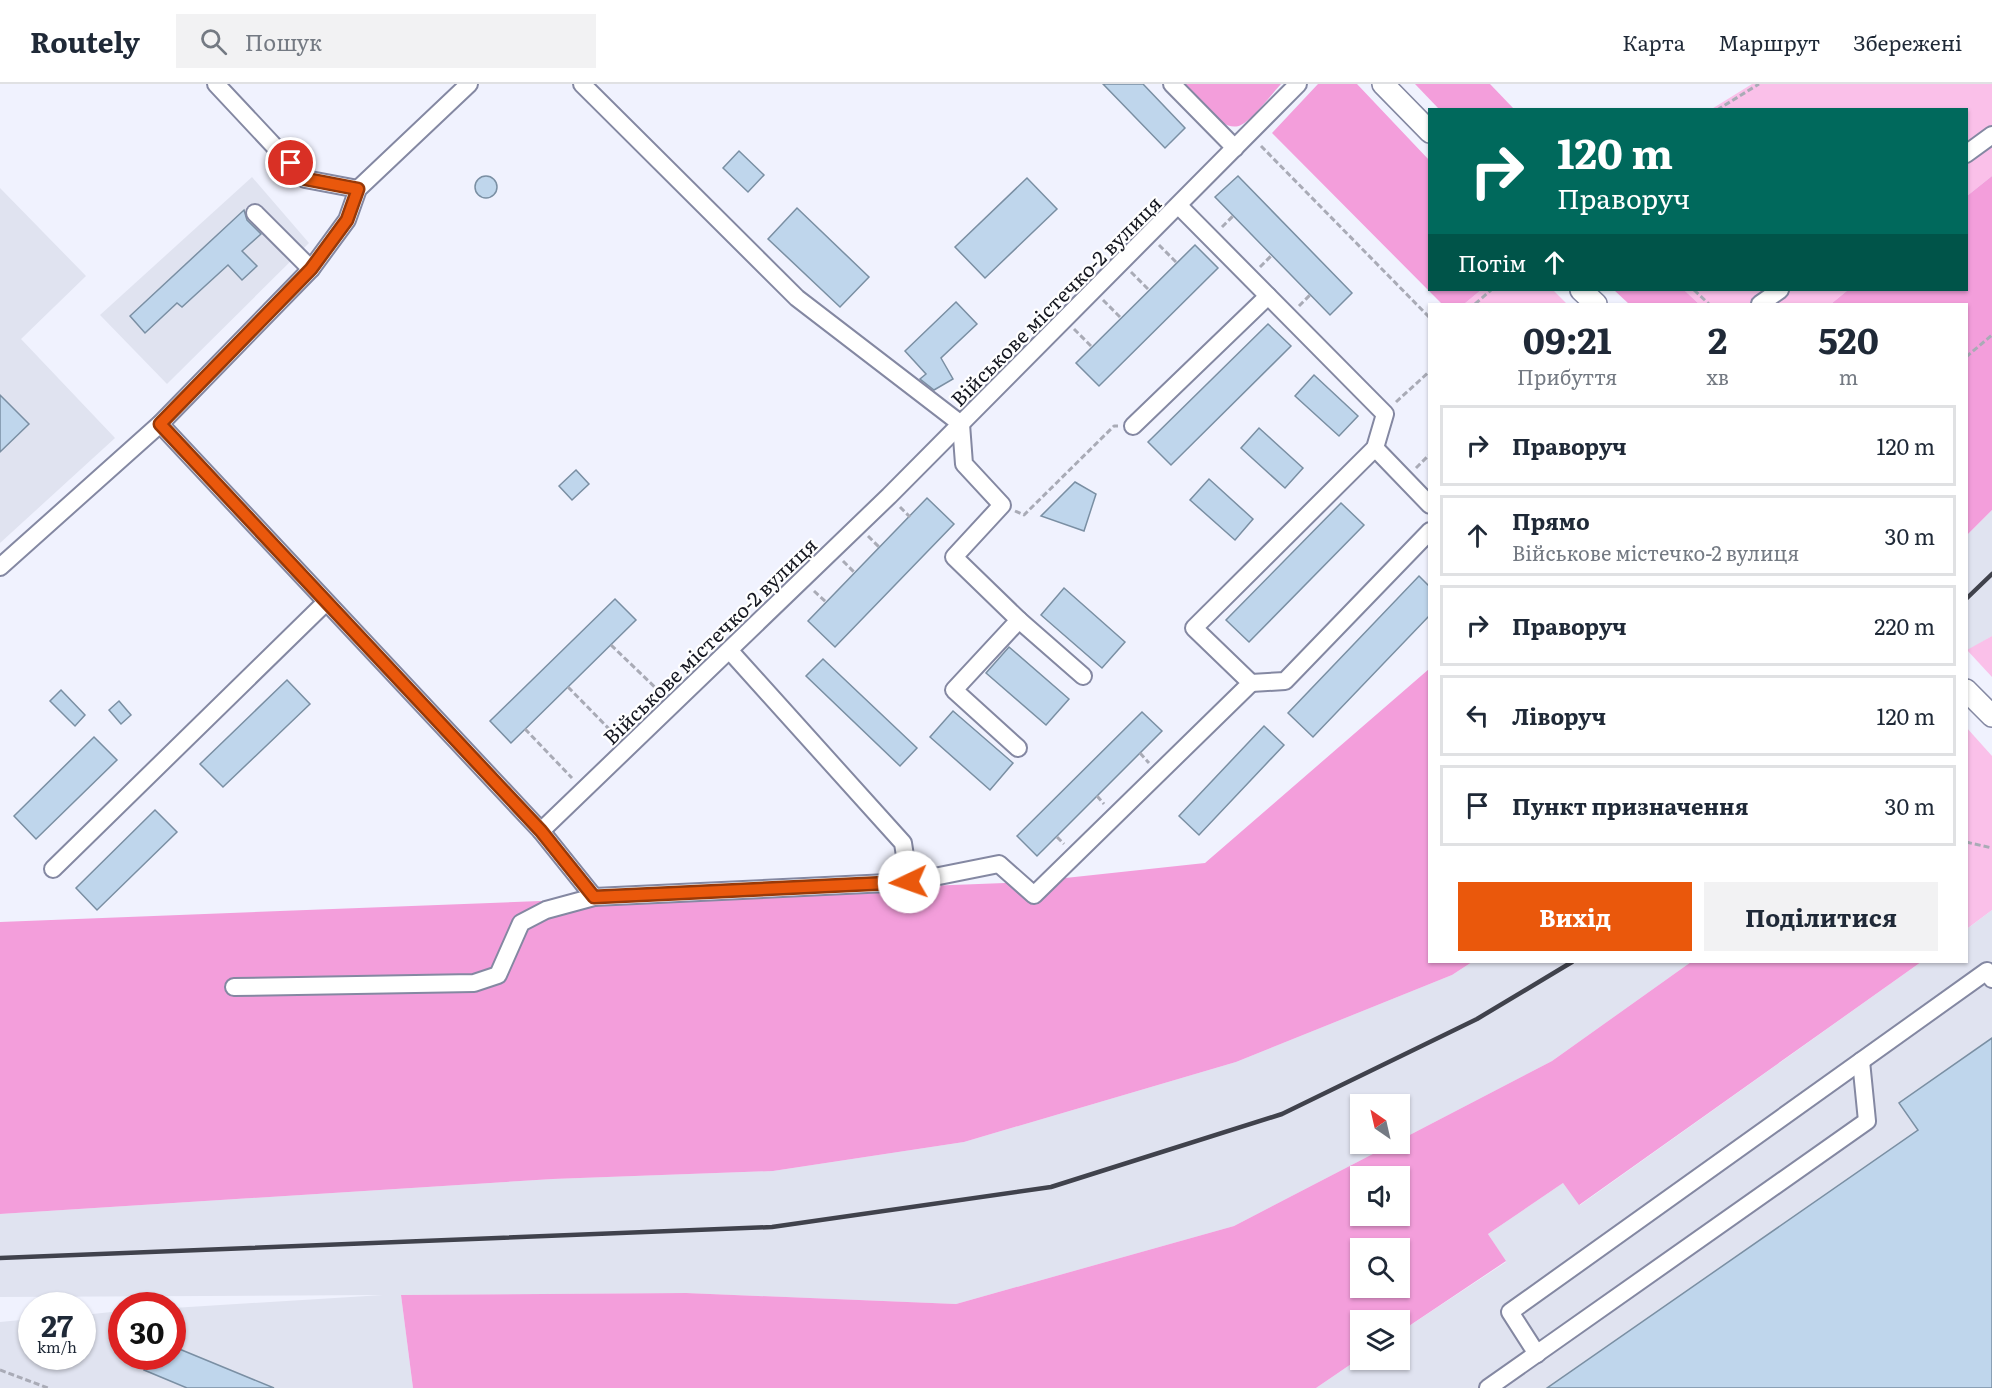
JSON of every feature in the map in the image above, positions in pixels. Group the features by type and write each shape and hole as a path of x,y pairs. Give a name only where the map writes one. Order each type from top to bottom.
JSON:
{"main road":[{"path":"1383,84 1428,130"},
{"path":"1582,291 1595,303"},
{"path":"1968,692 1987,711"}],"street":[{"path":"216,84 306,179 358,189"},
{"path":"1,565 160,424 311,269 347,220 358,189 469,84"},
{"path":"582,84 797,298 961,424 964,464 1002,505 954,557 1019,620 1083,676"},
{"path":"1172,84 1235,148"},
{"name":"Військове містечко-2 вулиця","path":"541,831 730,651 961,424 1298,84"},
{"path":"1968,152 1992,135"},
{"path":"1179,206 1384,414 1375,448 1194,628 1251,683"},
{"path":"255,213 311,269"},
{"path":"1761,303 1779,291"},
{"path":"1133,426 1268,296"},
{"path":"160,424 325,603 541,831 594,897"},
{"path":"1375,448 1428,503"},
{"path":"234,987 474,983 498,975 521,923 546,910 594,897 909,882 999,864 1034,895 1251,683 1285,681 1428,533"},
{"path":"53,869 325,603"},
{"path":"1018,748 954,690 1019,620"},
{"path":"730,651 903,843 909,882"},
{"path":"1537,1354 1510,1312 1987,971 1992,979"},
{"path":"1488,1388 1867,1121 1861,1061"}],"path":[{"path":"1720,108 1759,84"},
{"path":"1249,134 1428,316"},
{"path":"1150,235 1177,262"},
{"path":"1122,263 1149,290"},
{"path":"1094,291 1121,318"},
{"path":"1476,303 1490,291"},
{"path":"1695,291 1708,303"},
{"path":"1065,320 1092,347"},
{"path":"1968,355 1992,335"},
{"path":"1384,414 1428,373"},
{"path":"1002,505 1024,515 1114,426 1133,426"},
{"path":"611,645 673,705"},
{"path":"568,687 628,748"},
{"path":"525,729 584,790"},
{"path":"1968,842 1992,848"},
{"path":"0,1370 48,1388"}],"shaded area":[{"path":"1182,84 1281,84 1251,118 1234,127 1217,120"},
{"path":"1318,84 1357,84 1428,159 1428,290 1272,133"},
{"path":"1415,84 1490,84 1513,108 1438,108"},
{"path":"1752,84 1992,84 1992,176 1968,195 1968,108 1713,108"},
{"path":"1992,176 1992,510 1968,534 1968,303 1832,303 1847,291 1968,291 1968,195"},
{"path":"252,177 309,243 167,384 100,315"},
{"path":"0,188 86,276 21,339 115,438 0,543"},
{"path":"1429,291 1480,291 1465,303 1441,303"},
{"path":"1480,291 1554,291 1566,303 1465,303"},
{"path":"1615,291 1685,291 1698,303 1628,303"},
{"path":"1685,291 1847,291 1832,303 1698,303"},
{"path":"1992,510 1992,636 1968,650 1968,534"},
{"path":"1992,636 1992,677 1968,651"},
{"path":"1428,670 1428,963 1470,963 1452,975 1236,1062 964,1142 773,1171 553,1179 0,1214 0,922 1028,882 1205,863"},
{"path":"1968,729 1992,756 1992,910 1968,928"},
{"path":"1992,910 1992,1388 1316,1388 1350,1365 1350,1370 1410,1370 1410,1325 1506,1262 1488,1234 1563,1183 1580,1205 1920,963 1968,963 1968,928"},
{"path":"1470,963 1690,963 1552,1061 1410,1135 1410,1094 1350,1094 1350,1154 1373,1154 1234,1226 956,1304 686,1293 401,1295 413,1388 0,1388 0,1322 18,1320 18,1370 96,1370 96,1314 108,1312 108,1370 186,1370 186,1307 383,1295 186,1296 186,1292 108,1292 108,1296 96,1296 96,1292 18,1292 18,1297 0,1297 0,1214 553,1179 773,1171 964,1142 1236,1062 1452,975"},
{"path":"1690,963 1920,963 1579,1205 1563,1183 1488,1234 1506,1261 1410,1325 1410,1310 1350,1310 1350,1365 1316,1388 413,1388 401,1295 686,1293 956,1304 1234,1226 1373,1154 1410,1154 1410,1135 1552,1061"}],"building":[{"path":"1103,84 1143,84 1185,128 1165,148"},
{"path":"739,151 764,175 748,192 723,168"},
{"path":"482,176 490,176 497,183 497,191 490,198 482,198 475,191 475,183"},
{"path":"1238,176 1352,293 1330,315 1215,197"},
{"path":"1027,178 1057,209 985,278 955,247"},
{"path":"797,208 869,277 840,307 768,239"},
{"path":"244,210 247,220 261,234 242,251 257,266 242,280 228,265 182,307 177,303 145,333 130,316"},
{"path":"1195,245 1218,268 1099,386 1076,363"},
{"path":"956,302 977,324 941,358 953,379 934,390 920,379 926,374 905,351"},
{"path":"1268,324 1291,346 1171,465 1148,442"},
{"path":"1314,375 1358,416 1339,436 1295,396"},
{"path":"0,395 29,424 0,452"},
{"path":"1259,428 1303,468 1285,488 1241,448"},
{"path":"576,470 589,484 572,500 559,486"},
{"path":"1209,479 1253,519 1235,540 1190,500"},
{"path":"1075,482 1096,494 1084,531 1041,516"},
{"path":"927,498 954,524 835,647 808,621"},
{"path":"1341,503 1364,525 1249,642 1226,620"},
{"path":"1419,576 1428,585 1428,617 1313,737 1288,713"},
{"path":"1064,588 1125,642 1102,668 1041,615"},
{"path":"615,599 636,620 511,743 490,721"},
{"path":"1009,647 1069,699 1046,725 986,673"},
{"path":"823,659 917,748 900,766 806,676"},
{"path":"287,680 310,704 223,787 200,764"},
{"path":"61,690 85,715 75,726 50,701"},
{"path":"119,701 131,715 121,724 109,710"},
{"path":"953,711 1013,763 990,790 930,737"},
{"path":"1142,712 1162,731 1037,856 1017,836"},
{"path":"1264,726 1284,745 1199,835 1179,816"},
{"path":"94,737 117,760 36,839 14,816"},
{"path":"155,810 177,832 97,910 76,888"},
{"path":"1992,1038 1992,1388 1547,1388 1918,1130 1899,1103"},
{"path":"186,1352 274,1388 187,1388 144,1370 186,1370"}],"railway":[{"path":"1968,597 1992,574"},
{"path":"0,1258 772,1227 1051,1187 1282,1114 1477,1019 1570,963"}],"route":[{"path":"291,163 306,179 358,189 347,220 311,269 160,424 325,603 541,831 594,897 909,882"}]}
